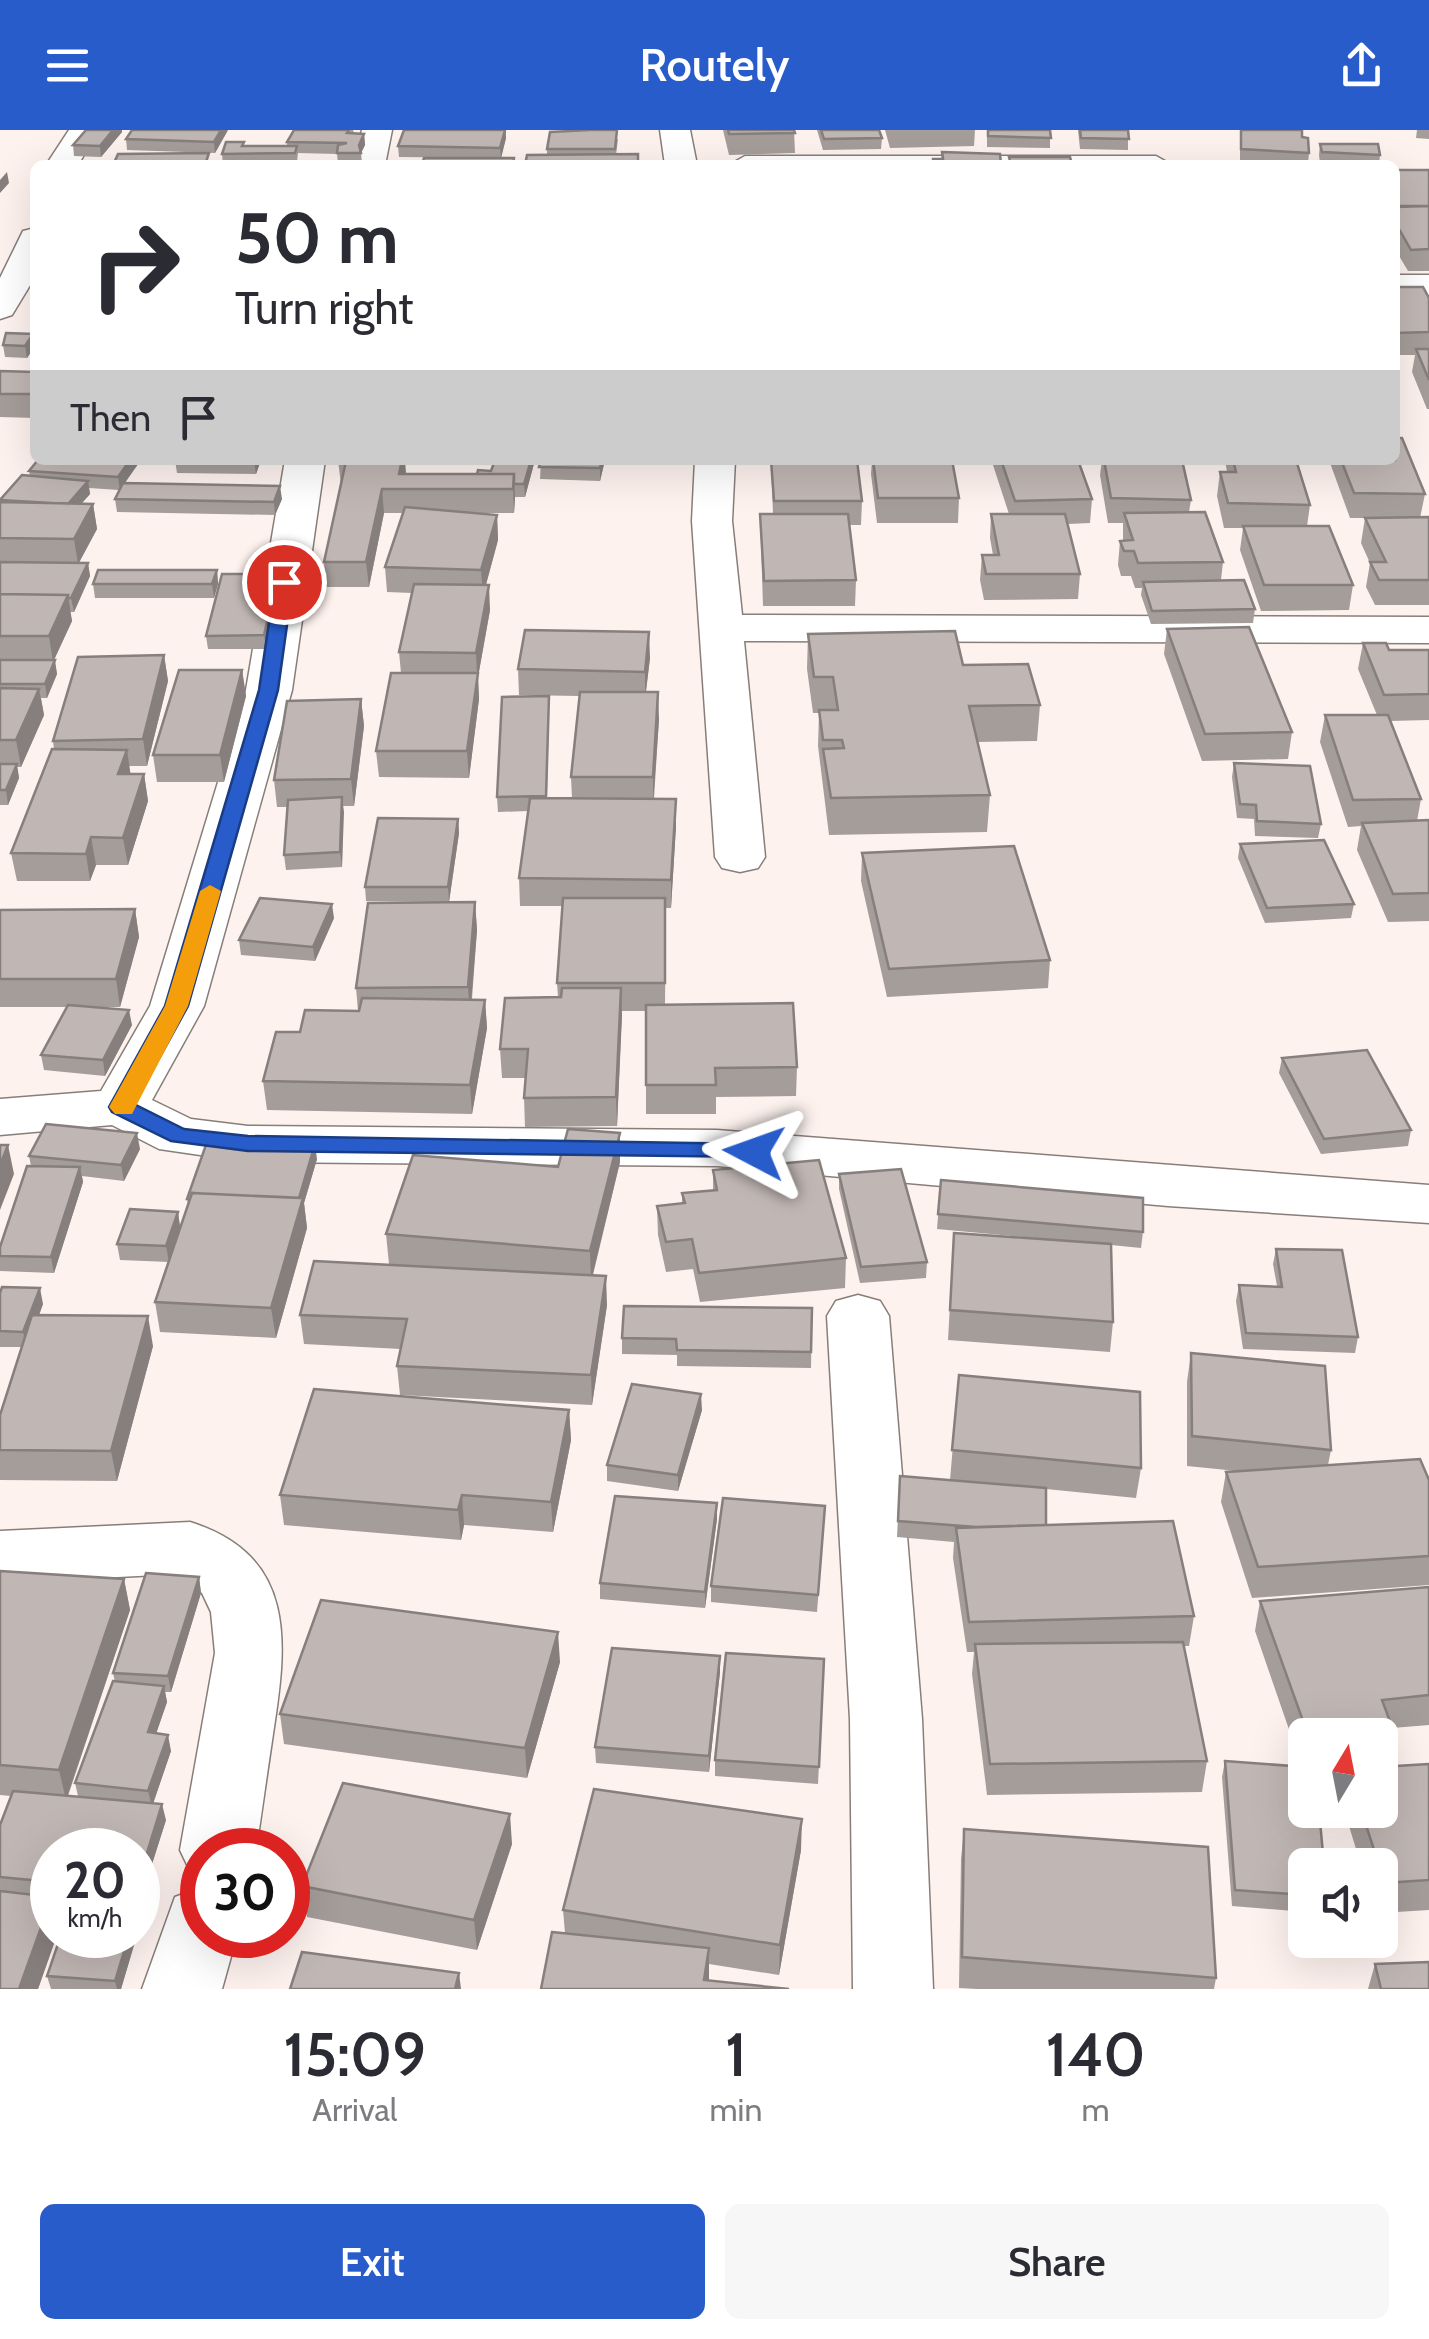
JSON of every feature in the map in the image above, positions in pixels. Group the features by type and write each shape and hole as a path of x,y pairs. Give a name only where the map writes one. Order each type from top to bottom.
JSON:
{"street":[{"path":"65,160 84,130"},
{"path":"370,160 377,130"},
{"path":"675,130 680,160"},
{"path":"0,308 30,256"},
{"path":"1400,285 1429,285"},
{"path":"120,1107 176,1006 269,690 304,465"},
{"path":"714,465 712,521 724,628 740,856"},
{"path":"724,628 1429,630"},
{"path":"0,1118 120,1107 179,1136 248,1144 717,1148 1168,1188 1429,1204"},
{"path":"858,1316 886,1719 893,1989"},
{"path":"0,1557 190,1548 227,1575 246,1612 250,1653 222,1828"},
{"path":"182,1989 191,1958"}],"building":[{"path":"86,130 113,130 100,146 73,145"},
{"path":"132,130 221,130 214,142 126,139"},
{"path":"294,130 349,130 347,133 364,134 359,145 361,153 337,153 338,145 347,143 287,142"},
{"path":"404,130 505,130 500,148 398,146"},
{"path":"617,130 615,149 547,149 550,132"},
{"path":"728,130 794,130 795,133 729,134"},
{"path":"821,130 879,130 882,138 824,139"},
{"path":"988,130 1050,130 1051,138 988,136"},
{"path":"1080,130 1128,130 1129,139 1081,138"},
{"path":"1241,130 1302,130 1302,137 1308,138 1309,153 1241,149"},
{"path":"226,142 244,142 242,146 297,146 295,153 222,154"},
{"path":"1320,144 1378,144 1380,155 1322,152"},
{"path":"942,152 1000,154 1001,160 933,160 943,159"},
{"path":"209,153 207,160 115,160 118,154"},
{"path":"638,154 638,160 526,160 527,155"},
{"path":"1009,157 1071,160 1010,160"},
{"path":"424,158 514,158 514,160"},
{"path":"1400,170 1429,170 1429,206 1400,206"},
{"path":"1429,206 1429,249 1411,250 1400,231 1400,207"},
{"path":"1400,287 1423,287 1429,298 1429,332 1400,333"},
{"path":"6,333 30,334 25,346 3,345"},
{"path":"1416,349 1429,349 1429,380"},
{"path":"0,371 30,372 30,394 0,394"},
{"path":"1402,438 1425,494 1354,493 1343,465 1400,465"},
{"path":"34,465 126,465 118,477 29,471"},
{"path":"345,465 401,465 399,474 514,474 513,489 382,489 366,562 324,562"},
{"path":"493,465 530,465 524,484 514,484 514,474 477,474 478,470 491,471"},
{"path":"540,465 601,465 600,468"},
{"path":"771,465 858,465 862,501 774,501"},
{"path":"874,465 953,465 959,498 878,498"},
{"path":"1003,465 1080,465 1092,499 1015,501"},
{"path":"1105,465 1183,465 1191,500 1111,498"},
{"path":"1234,465 1298,465 1310,505 1228,503 1220,472 1236,472"},
{"path":"22,475 88,481 68,504 0,500"},
{"path":"123,483 280,486 274,502 115,499"},
{"path":"0,502 93,504 74,539 0,538"},
{"path":"405,507 497,515 481,570 385,567"},
{"path":"1205,512 1223,562 1138,563 1134,551 1124,551 1120,541 1133,540 1124,513"},
{"path":"760,514 848,514 856,580 764,581"},
{"path":"991,514 1065,514 1080,574 986,574 982,555 999,555"},
{"path":"1429,517 1429,580 1379,580 1370,562 1386,562 1365,518"},
{"path":"1243,526 1329,526 1353,585 1264,585"},
{"path":"0,562 88,563 68,598 0,594"},
{"path":"98,570 217,570 212,584 93,584"},
{"path":"222,574 278,574 264,635 206,636"},
{"path":"1244,580 1255,609 1152,611 1143,582"},
{"path":"414,584 489,585 476,653 399,652"},
{"path":"0,594 68,595 49,636 0,636"},
{"path":"1249,627 1292,732 1205,734 1167,629"},
{"path":"525,630 649,632 645,672 518,669"},
{"path":"955,631 963,665 1028,664 1040,705 969,706 990,795 831,798 823,749 844,748 842,740 823,740 819,710 838,710 833,677 814,677 808,634"},
{"path":"1363,643 1386,643 1389,650 1429,650 1429,694 1384,695"},
{"path":"164,655 143,739 53,741 78,657"},
{"path":"0,660 55,660 45,684 0,684"},
{"path":"179,670 242,670 220,755 153,755"},
{"path":"391,673 478,673 467,751 376,751"},
{"path":"0,688 39,689 16,740 0,740"},
{"path":"580,692 658,692 653,777 571,777"},
{"path":"549,696 546,796 497,797 502,697"},
{"path":"361,699 351,779 274,780 287,701"},
{"path":"1325,715 1388,715 1421,799 1353,800"},
{"path":"52,749 127,750 118,774 144,774 123,838 91,837 86,854 11,853"},
{"path":"1234,763 1310,766 1321,824 1257,821 1256,805 1240,804"},
{"path":"0,764 17,764 6,790 0,790"},
{"path":"342,797 340,852 284,855 288,800"},
{"path":"530,798 676,799 671,880 519,878"},
{"path":"378,818 458,819 448,887 365,887"},
{"path":"1429,820 1429,893 1393,894 1362,823"},
{"path":"1324,840 1354,904 1267,908 1240,844"},
{"path":"1014,846 1050,960 889,969 862,853"},
{"path":"260,898 332,904 313,947 239,940"},
{"path":"563,898 665,898 665,983 557,983"},
{"path":"475,902 468,987 356,988 368,903"},
{"path":"135,909 116,979 0,979 0,910"},
{"path":"562,988 621,988 616,1097 524,1098 528,1049 500,1049 505,998 561,997"},
{"path":"362,998 485,1000 470,1085 263,1081 276,1032 300,1032 305,1010 359,1011"},
{"path":"793,1003 797,1067 715,1068 716,1085 646,1085 646,1005"},
{"path":"68,1005 129,1010 103,1060 41,1055"},
{"path":"1367,1050 1411,1130 1324,1139 1282,1058"},
{"path":"46,1124 137,1133 121,1165 29,1156"},
{"path":"568,1129 620,1133 590,1251 386,1234 413,1155 558,1167"},
{"path":"208,1139 315,1144 299,1198 192,1193 187,1199"},
{"path":"0,1145 8,1145 0,1165"},
{"path":"819,1160 846,1258 699,1273 692,1239 666,1242 657,1206 685,1203 682,1193 717,1190 713,1170"},
{"path":"27,1166 80,1167 51,1257 0,1256"},
{"path":"901,1169 927,1262 861,1267 839,1174"},
{"path":"941,1180 1143,1198 1143,1232 938,1214"},
{"path":"192,1193 303,1198 271,1308 155,1302"},
{"path":"130,1209 178,1212 166,1246 117,1244"},
{"path":"954,1233 1111,1244 1113,1322 950,1310"},
{"path":"1276,1249 1342,1250 1358,1337 1246,1333 1239,1285 1282,1287"},
{"path":"314,1261 606,1276 591,1375 397,1366 407,1319 300,1315"},
{"path":"2,1287 40,1288 23,1332 0,1331"},
{"path":"624,1306 812,1308 811,1352 677,1350 676,1339 622,1338"},
{"path":"32,1315 148,1316 111,1451 0,1450 0,1415"},
{"path":"1191,1353 1325,1366 1331,1450 1192,1436"},
{"path":"959,1375 1140,1392 1141,1468 952,1450"},
{"path":"632,1384 701,1394 678,1475 607,1465"},
{"path":"314,1389 569,1410 551,1502 462,1495 458,1510 280,1495"},
{"path":"1420,1459 1429,1480 1429,1556 1258,1567 1226,1472"},
{"path":"900,1476 1046,1488 1046,1525 976,1527 898,1521"},
{"path":"615,1496 717,1503 705,1592 600,1583"},
{"path":"723,1498 825,1506 818,1595 711,1586"},
{"path":"1173,1521 1194,1616 969,1622 956,1528"},
{"path":"0,1571 124,1579 59,1770 0,1765"},
{"path":"146,1573 199,1577 168,1676 113,1673"},
{"path":"1429,1587 1429,1695 1382,1700 1389,1718 1302,1718 1260,1601"},
{"path":"321,1600 558,1632 525,1748 280,1714"},
{"path":"1183,1642 1207,1761 990,1764 975,1644"},
{"path":"612,1648 720,1656 709,1756 595,1747"},
{"path":"726,1653 824,1659 819,1767 715,1760"},
{"path":"113,1681 164,1686 148,1732 168,1735 148,1791 75,1783"},
{"path":"1225,1761 1288,1766 1288,1828 1321,1828 1322,1848 1288,1848 1288,1894 1235,1890"},
{"path":"1429,1764 1429,1880 1398,1882 1398,1848 1373,1848 1367,1828 1398,1828 1398,1766"},
{"path":"343,1783 510,1814 474,1920 310,1888 310,1866"},
{"path":"594,1789 802,1819 780,1945 563,1910"},
{"path":"13,1791 162,1804 155,1828 30,1828 30,1880 0,1877 0,1825"},
{"path":"964,1829 1208,1847 1216,1978 962,1957"},
{"path":"0,1891 30,1894 30,1958 19,1989 0,1989"},
{"path":"552,1932 709,1948 704,1980 789,1989 541,1989"},
{"path":"310,1953 459,1973 455,1989 290,1989 300,1958 310,1958"},
{"path":"53,1958 122,1958 115,1981 47,1976"},
{"path":"1429,1962 1429,1989 1381,1989 1375,1964"}],"slow traffic":[{"path":"124,1109 120,1107 176,1006 210,891"}],"route":[{"path":"284,582 269,690 176,1006 120,1107 179,1136 248,1144 717,1148 754,1152"}]}
